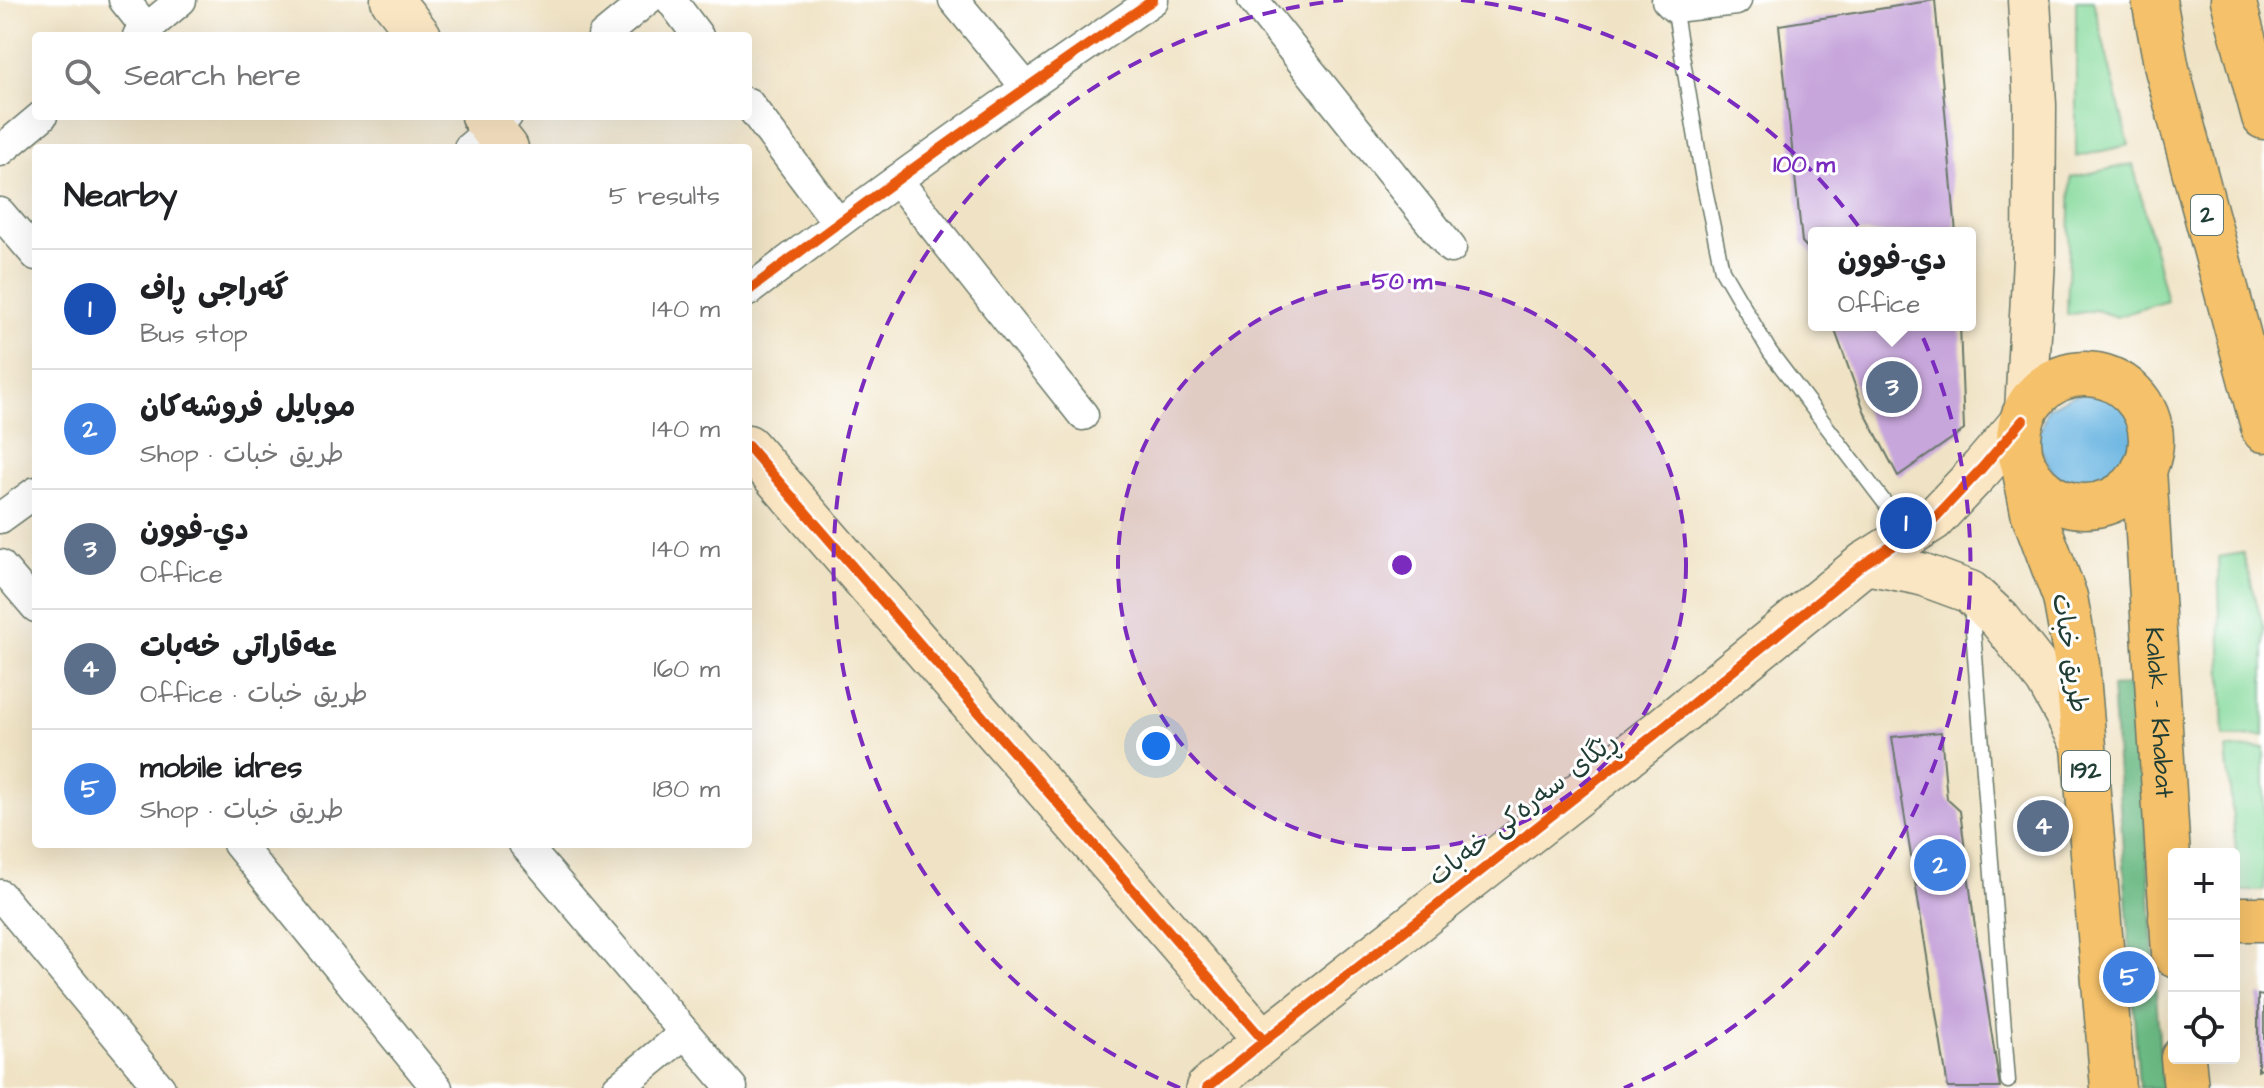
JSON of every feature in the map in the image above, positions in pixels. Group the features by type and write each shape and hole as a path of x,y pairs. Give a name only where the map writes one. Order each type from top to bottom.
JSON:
{"main road":[{"name":"2","path":"2154,0 2167,69 2264,430"},
{"path":"2233,0 2254,46 2264,117"},
{"path":"2098,375 2114,380 2134,397 2148,419 2150,453 2135,484 2122,495 2107,503 2090,506 2073,504 2049,495 2031,477 2024,431 2035,397 2048,386 2063,377 2098,375"},
{"name":"طريق خبات","path":"2024,431 2033,512 2065,597 2077,664 2113,1088"},
{"name":"Kalak - Khabat","path":"2144,469 2172,920"},
{"path":"2240,919 2264,919"},
{"path":"2184,1064 2186,1088"}],"street":[{"path":"124,0 143,32 181,0"},
{"path":"392,0 417,32"},
{"path":"608,32 647,0"},
{"path":"671,0 695,32"},
{"path":"954,0 1026,87"},
{"path":"752,288 1026,87 1153,0"},
{"path":"1253,0 1451,248"},
{"path":"1670,3 1736,0"},
{"path":"2024,431 2034,258 2035,105 2029,0"},
{"path":"752,108 838,223"},
{"path":"0,151 37,120"},
{"path":"897,180 1083,415"},
{"path":"0,213 32,250"},
{"name":"ڕێگای سەرەکی خەبات","path":"1207,1088 1653,736 1865,563 1933,520 1982,468 2024,431"},
{"path":"752,451 1264,1041"},
{"path":"0,518 32,495"},
{"path":"1865,563 1921,574 1970,592 2000,620 2047,680 2083,745"},
{"path":"0,565 32,602"},
{"path":"241,848 437,1088"},
{"path":"527,848 732,1088"},
{"path":"0,895 160,1088"},
{"path":"618,1088 685,1033"}],"lane":[{"path":"1670,3 1722,270 1770,352 1909,535"},
{"path":"1970,592 2008,1081"}],"green space":[{"path":"2076,0 2093,0 2129,145 2076,157"},
{"path":"2133,164 2167,301 2116,317 2096,310 2067,315 2071,177"},
{"path":"2243,553 2264,629 2264,736 2224,737 2218,557"},
{"path":"2137,684 2162,1088 2139,1088 2112,687"},
{"path":"2264,748 2264,891 2240,891 2240,848 2236,848 2226,749"}],"water":[{"path":"2092,391 2121,402 2136,424 2139,447 2130,470 2108,486 2087,490 2052,472 2037,441 2047,409 2071,396"}],"building":[{"path":"1935,0 1955,227 1808,227 1808,248 1802,242 1779,25"},
{"path":"1835,331 1960,331 1964,430 1898,476 1865,413"},
{"path":"1941,732 1947,799 1960,811 2000,1088 1948,1088 1892,737"},
{"path":"2258,995 2264,996 2264,1068 2258,1071"}],"cycle path":[{"path":"752,288 949,143 1153,0"},
{"path":"1207,1088 1653,736 1865,563 1933,520 2023,420"},
{"path":"752,451 1264,1041"}],"place":[{"name":"دي-فوون","path":"1892,387"},
{"name":"گەراجی ڕاف","path":"1906,523"},
{"name":"عەقاراتی خەبات","path":"2043,826"},
{"name":"موبایل فروشەکان","path":"1940,865"},
{"name":"mobile idres","path":"2129,977"}]}
